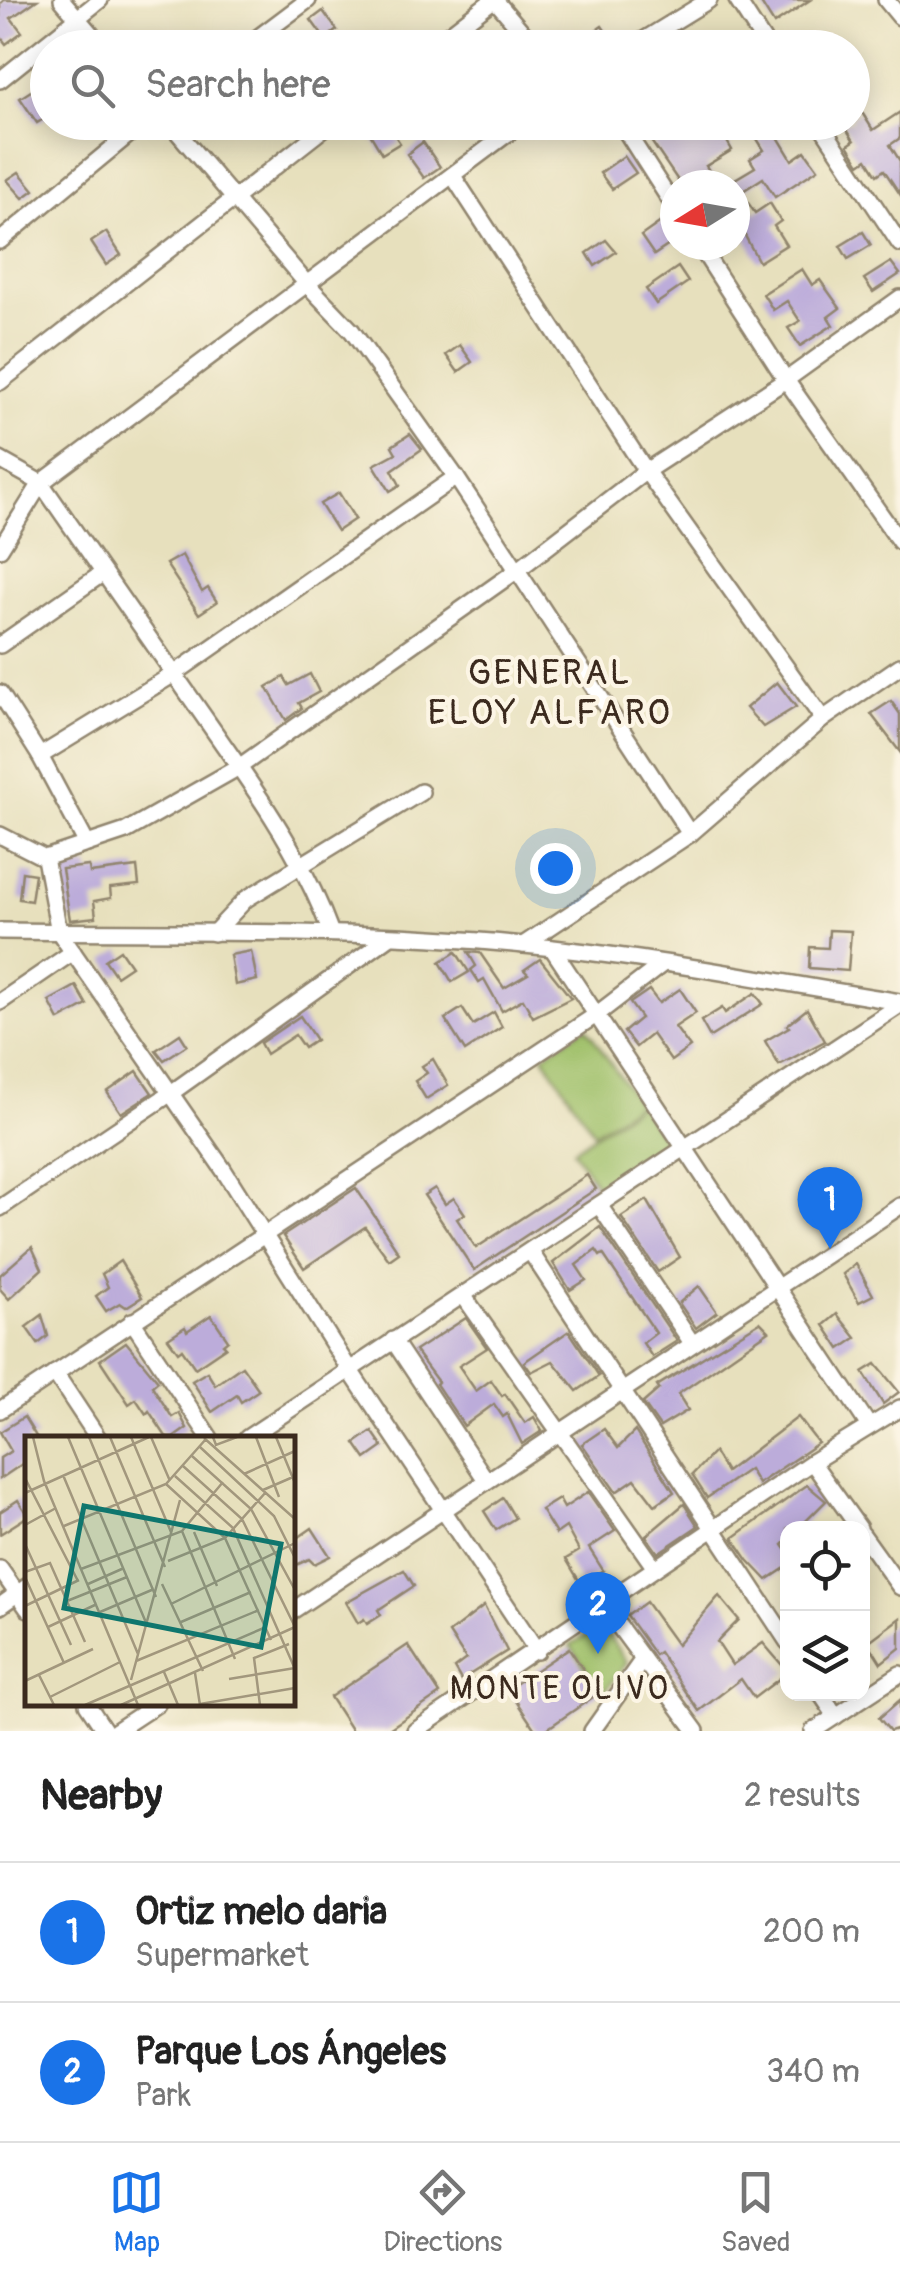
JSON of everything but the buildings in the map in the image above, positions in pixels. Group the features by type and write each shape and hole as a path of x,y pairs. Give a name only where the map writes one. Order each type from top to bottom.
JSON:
{"street":[{"path":"62,0 87,30"},
{"path":"61,30 100,0"},
{"path":"268,30 308,0"},
{"path":"454,30 494,0 520,30"},
{"path":"660,30 709,0"},
{"path":"737,0 756,30"},
{"path":"886,0 900,17"},
{"path":"0,80 30,56"},
{"path":"0,241 122,140"},
{"path":"184,140 352,331 456,477 690,834"},
{"path":"0,382 308,140"},
{"path":"0,549 41,483 500,140"},
{"path":"632,140 660,185"},
{"path":"831,140 900,244"},
{"path":"453,176 646,471 824,719"},
{"path":"709,260 786,380 900,542"},
{"path":"0,836 45,858 126,831 239,766 516,571 646,471 786,380 900,298"},
{"path":"0,460 41,483 269,810 331,933"},
{"path":"40,756 174,674 456,477"},
{"path":"0,645 103,573"},
{"path":"523,944 690,834 824,719 900,666"},
{"path":"0,692 87,844"},
{"path":"214,933 246,900 421,792"},
{"path":"45,858 60,932 171,1093 537,1651"},
{"path":"0,931 331,933 523,944 900,1004"},
{"path":"0,1208 171,1093 388,938"},
{"path":"552,948 869,1426"},
{"path":"0,1002 73,952"},
{"path":"0,1410 596,1015 661,964"},
{"path":"250,1436 900,1004"},
{"path":"598,1205 692,1343"},
{"path":"295,1610 900,1206"},
{"path":"530,1251 780,1630"},
{"path":"463,1295 655,1568"},
{"path":"132,1322 209,1436"},
{"path":"393,1340 486,1480"},
{"path":"55,1373 97,1436"},
{"path":"415,1731 812,1462 900,1408"},
{"path":"812,1462 854,1521"},
{"path":"870,1544 900,1587"},
{"path":"0,1569 23,1590 0,1606"},
{"path":"604,1606 696,1731"},
{"path":"592,1731 644,1659"},
{"path":"812,1731 900,1674"},
{"path":"826,1701 836,1716"},
{"path":"88,1706 105,1731"},
{"path":"116,1731 154,1706"}],"green space":[{"path":"586,1027 638,1103 594,1133 543,1056"},
{"path":"639,1104 666,1143 599,1189 573,1150"},
{"path":"596,1631 606,1632 627,1663 603,1694 570,1645"}],"place":[{"name":"Ortiz melo daria","path":"830,1249"},
{"name":"Parque Los Ángeles","path":"598,1654"}],"district":[{"name":"GENERAL ELOY ALFARO","path":"550,692"},
{"name":"MONTE OLIVO","path":"560,1688"}]}
